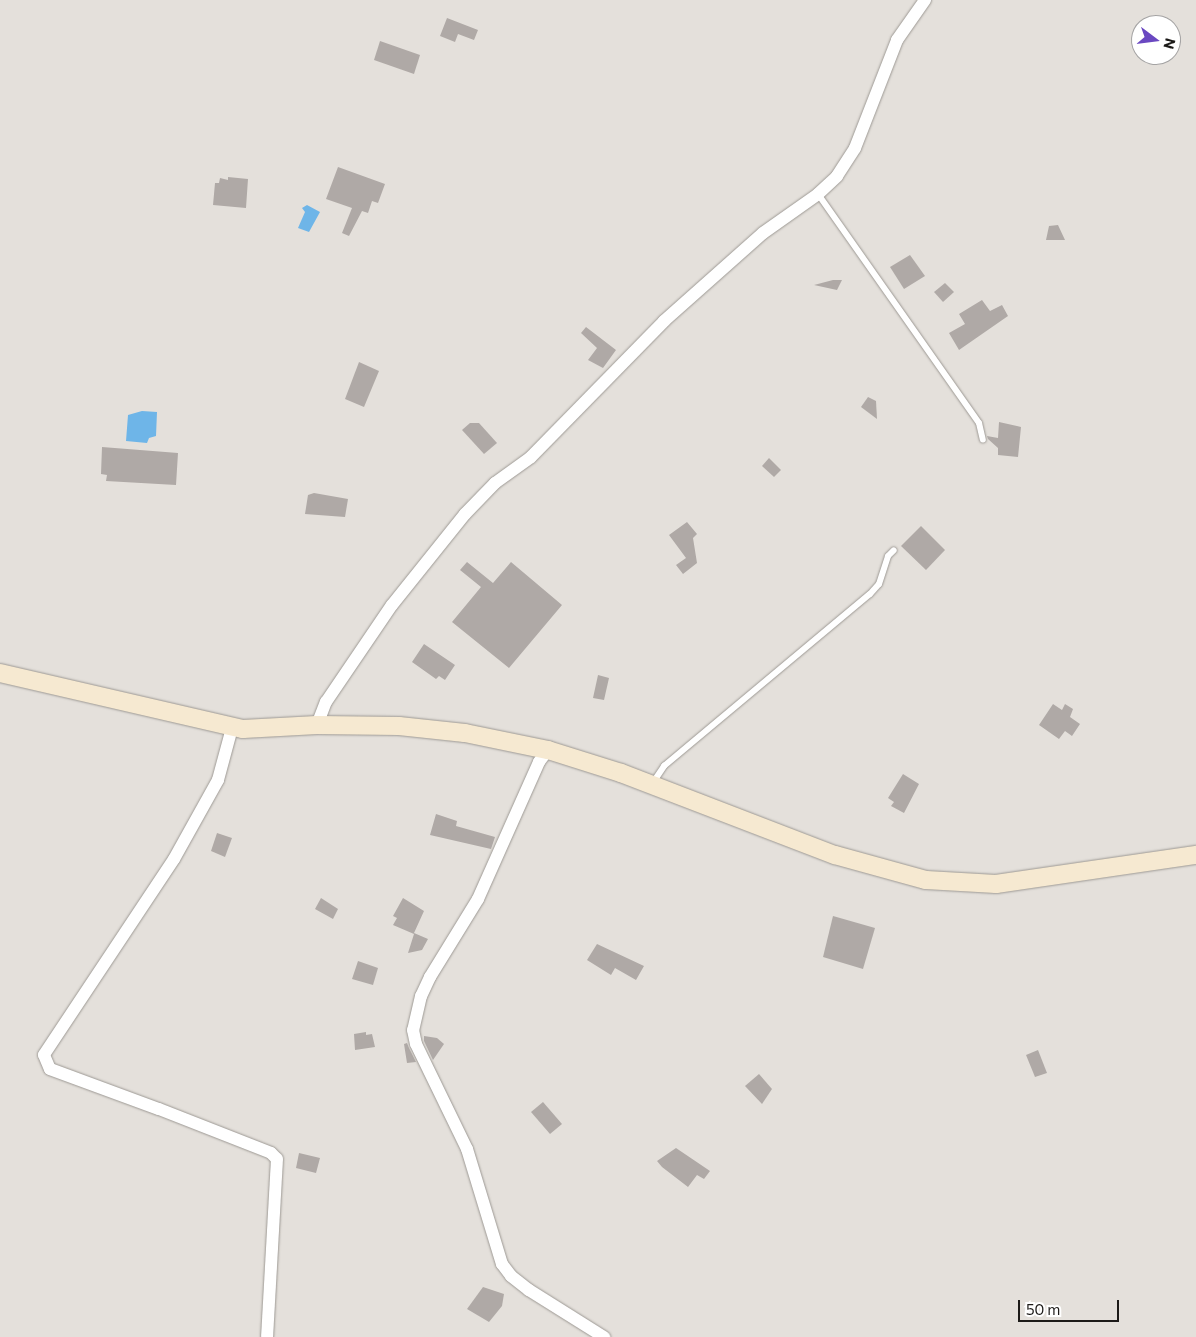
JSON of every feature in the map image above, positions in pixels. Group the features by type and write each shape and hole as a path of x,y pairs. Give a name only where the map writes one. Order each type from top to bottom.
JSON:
{"main road":[{"path":"0,673 232,728 317,725 399,726 465,732 548,750 652,785 835,854 926,880 996,884 1196,855"}],"street":[{"path":"317,725 326,702 392,605 465,514 495,484 531,457 664,321 763,233 818,194 838,176 855,148 897,40 925,0"},
{"path":"232,728 218,780 178,851 48,1044 44,1055 50,1069 159,1109 271,1154 277,1159 266,1337"},
{"path":"548,750 539,762 478,899 430,977 421,996 413,1030 416,1044 467,1149 502,1264 510,1276 529,1290 604,1337"}],"lane":[{"path":"818,194 979,423 983,440"},
{"path":"652,785 664,766 870,594 879,584 888,556 894,550"}],"water":[{"path":"307,205 320,212 309,232 298,228 305,212 302,208"},
{"path":"142,411 157,412 156,436 149,438 147,443 126,441 128,415"}],"building":[{"path":"447,18 478,30 474,40 458,34 455,42 440,36"},
{"path":"380,41 420,55 414,74 374,60"},
{"path":"338,167 385,184 378,203 372,201 368,213 362,211 349,236 342,233 352,208 326,199"},
{"path":"228,177 248,179 246,208 213,205 215,183 219,183 220,178 228,180"},
{"path":"1058,225 1065,240 1046,240 1049,226"},
{"path":"910,255 925,276 904,289 890,267"},
{"path":"833,280 842,280 837,290 814,285"},
{"path":"945,283 954,292 943,302 934,292"},
{"path":"982,300 990,311 1002,305 1008,316 959,350 949,333 965,324 959,314"},
{"path":"586,327 616,350 603,368 588,360 597,348 581,333"},
{"path":"359,362 379,371 364,407 345,399"},
{"path":"868,397 876,401 877,419 861,407"},
{"path":"999,422 1021,427 1018,457 998,455 998,448 988,439 987,436 998,438"},
{"path":"470,423 479,423 497,443 484,454 462,430"},
{"path":"102,447 178,453 176,485 106,481 107,475 101,474"},
{"path":"769,458 781,470 774,477 762,466"},
{"path":"314,493 348,499 345,517 305,514 308,495"},
{"path":"687,522 697,534 693,538 697,563 683,574 676,565 686,558 669,535"},
{"path":"921,526 945,550 926,570 901,546"},
{"path":"467,562 493,583 511,562 562,605 509,668 452,622 481,587 460,570"},
{"path":"424,644 455,665 445,680 439,676 436,679 412,662"},
{"path":"598,675 609,678 604,700 593,698"},
{"path":"1053,704 1062,710 1065,704 1073,709 1070,717 1080,724 1072,736 1065,731 1059,739 1039,725"},
{"path":"903,774 919,784 904,813 891,806 894,802 888,798"},
{"path":"436,814 457,821 456,826 495,837 491,849 430,835"},
{"path":"217,833 232,838 225,857 211,851"},
{"path":"321,898 338,909 333,919 315,909"},
{"path":"403,898 424,911 414,933 428,939 422,950 408,953 414,934 393,925 397,918 393,916"},
{"path":"833,916 875,928 863,969 823,957"},
{"path":"597,944 644,966 636,980 615,968 611,975 587,960"},
{"path":"358,961 378,968 373,985 352,979"},
{"path":"366,1032 366,1035 372,1034 375,1047 355,1050 354,1034"},
{"path":"424,1036 437,1038 444,1044 433,1060 424,1041"},
{"path":"407,1043 416,1062 407,1063 404,1044"},
{"path":"1038,1050 1047,1073 1035,1077 1026,1055"},
{"path":"759,1074 772,1089 762,1104 745,1086"},
{"path":"543,1102 562,1124 550,1134 531,1112"},
{"path":"676,1148 710,1171 704,1179 697,1175 688,1187 662,1167 657,1161"},
{"path":"299,1153 320,1158 316,1173 296,1168"},
{"path":"483,1287 504,1294 502,1306 489,1322 467,1309"}]}
